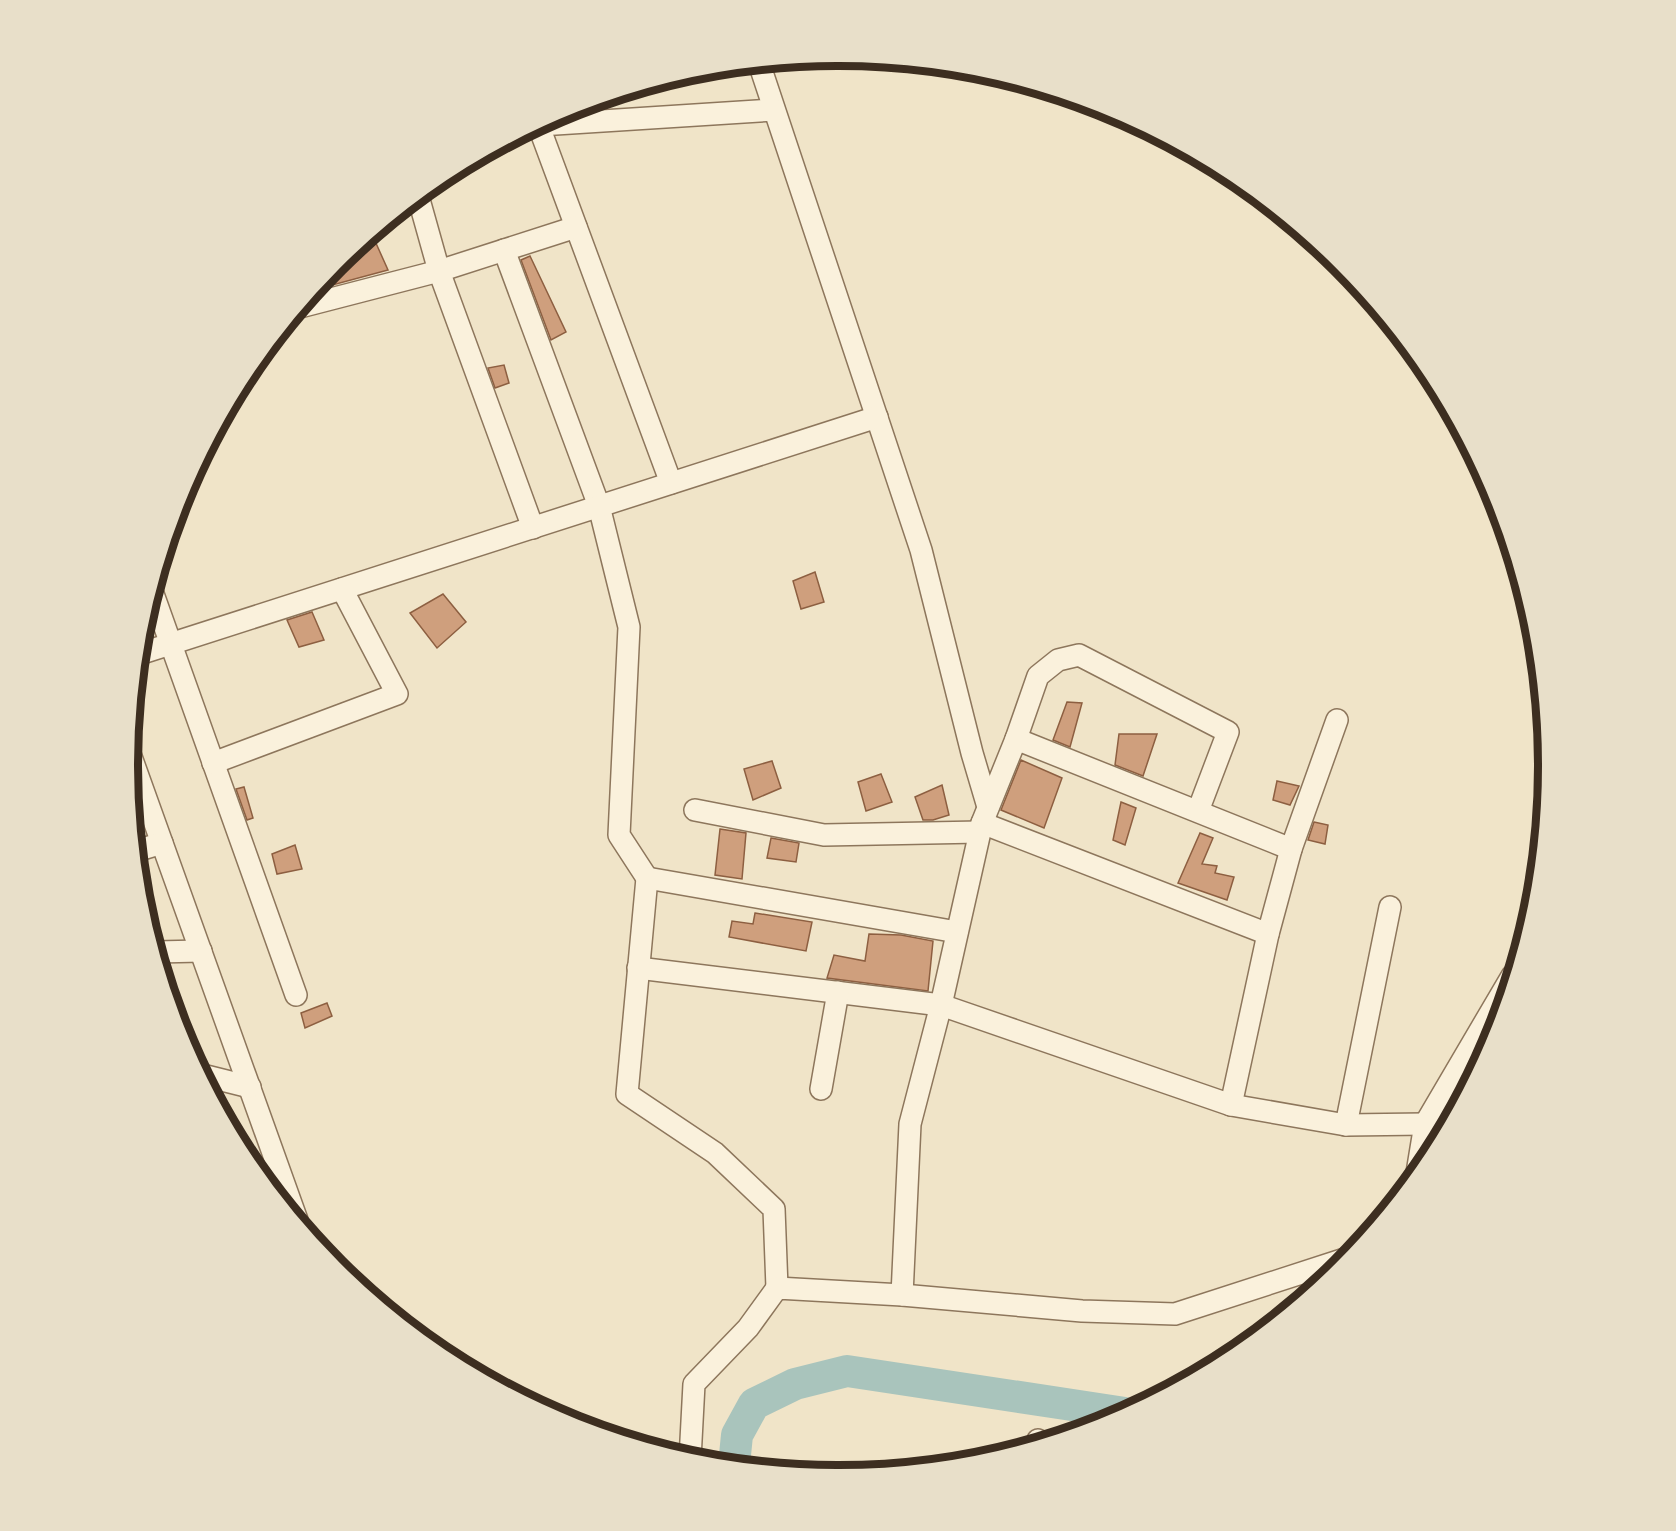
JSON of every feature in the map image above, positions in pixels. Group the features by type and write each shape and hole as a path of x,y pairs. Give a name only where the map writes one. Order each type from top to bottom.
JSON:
{"street":[{"path":"761,70 921,550 972,753 983,821"},
{"path":"560,124 774,110"},
{"path":"542,132 670,483"},
{"path":"420,205 439,271 533,528"},
{"path":"312,304 439,271 576,227"},
{"path":"504,250 599,506 629,627 619,835 647,878 627,1094 715,1153 774,1209 777,1288 748,1328 694,1384 691,1449"},
{"path":"148,651 877,417"},
{"path":"213,764 397,693 342,589"},
{"path":"158,604 296,995"},
{"path":"902,1295 910,1124 941,1005 983,821 1038,676 1058,660 1079,655 1228,732 1198,812"},
{"path":"1231,1105 1268,934 1291,849 1337,720"},
{"path":"1016,739 1291,849"},
{"path":"139,778 290,1199"},
{"path":"694,810 824,835 983,821 1268,934"},
{"path":"143,849 162,843"},
{"path":"647,878 957,932"},
{"path":"1346,1125 1390,907"},
{"path":"164,952 201,951"},
{"path":"638,968 941,1005 1231,1105 1346,1125 1425,1124"},
{"path":"821,1089 838,992"},
{"path":"1420,1154 1425,1124 1493,1007"},
{"path":"212,1078 250,1087"},
{"path":"777,1288 902,1295 1082,1311 1175,1314 1328,1264"}],"building":[{"path":"375,242 388,270 329,286"},
{"path":"530,256 566,332 551,340 521,260"},
{"path":"504,365 509,383 495,388 488,368"},
{"path":"815,572 824,602 801,609 793,581"},
{"path":"443,594 466,622 437,648 410,613"},
{"path":"312,612 324,640 299,647 287,620"},
{"path":"1067,702 1082,703 1070,747 1053,740"},
{"path":"1119,734 1157,734 1143,776 1115,765"},
{"path":"1021,760 1062,778 1044,828 1001,810"},
{"path":"772,761 781,788 753,800 744,769"},
{"path":"881,774 892,802 866,811 858,782"},
{"path":"1277,781 1299,786 1290,805 1273,800"},
{"path":"942,785 949,815 933,820 923,820 915,797"},
{"path":"244,787 253,818 247,820 236,789"},
{"path":"1121,802 1136,808 1125,845 1113,840"},
{"path":"1314,822 1328,825 1325,844 1308,840"},
{"path":"720,829 746,833 742,879 715,875"},
{"path":"1200,833 1213,838 1202,864 1217,866 1215,873 1234,877 1227,900 1178,883"},
{"path":"771,838 799,843 796,862 767,858"},
{"path":"295,845 302,869 277,874 272,854"},
{"path":"755,913 812,922 806,951 729,937 732,921 753,924"},
{"path":"869,934 901,935 933,941 928,991 827,978 834,955 865,961"},
{"path":"327,1003 332,1016 305,1028 301,1013"}],"waterway":[{"path":"735,1457 737,1435 754,1404 795,1384 847,1371 1109,1411"}]}
